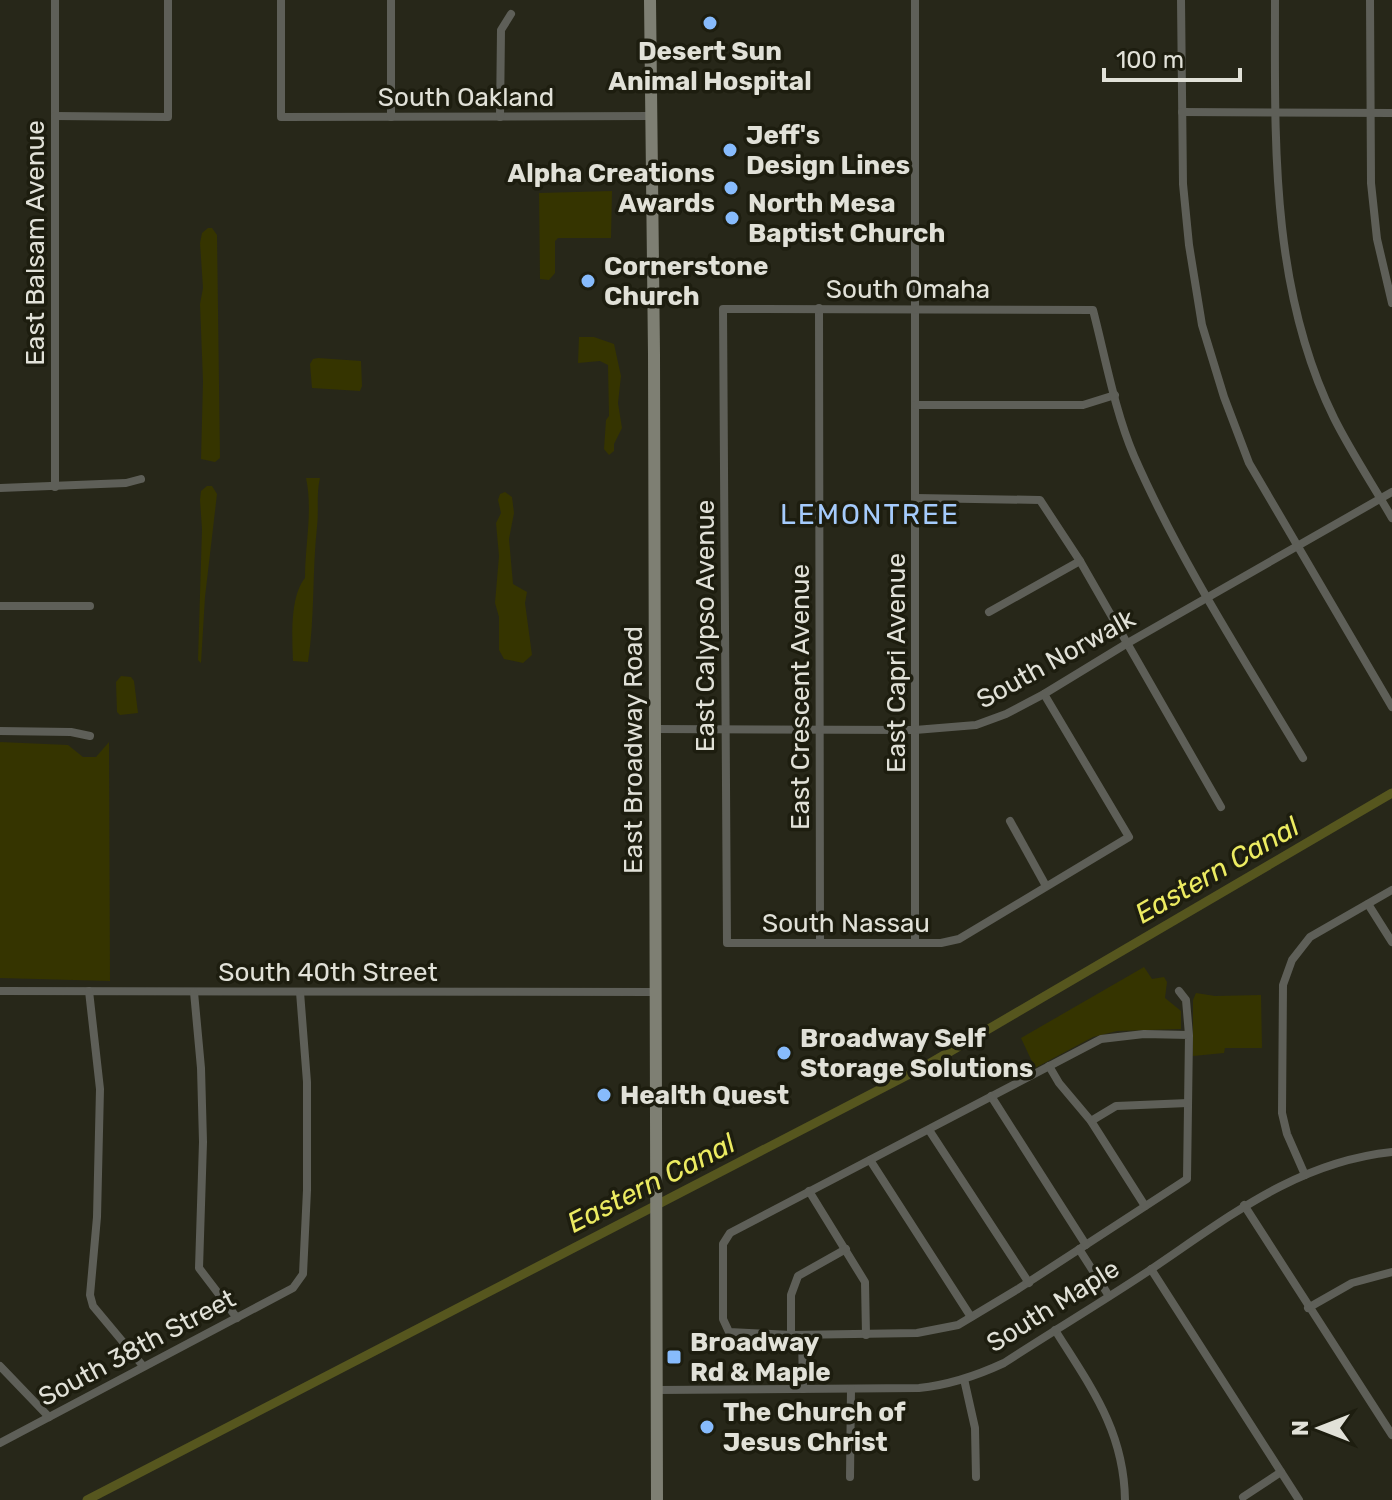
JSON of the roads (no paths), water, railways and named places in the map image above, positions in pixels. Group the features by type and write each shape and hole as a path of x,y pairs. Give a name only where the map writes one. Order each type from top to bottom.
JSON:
{"main road":[{"name":"East Broadway Road","path":"650,0 657,1500"}],"street":[{"name":"East Balsam Avenue","path":"55,0 55,487"},
{"path":"55,116 168,117 168,0"},
{"name":"South Oakland","path":"281,0 281,117 651,116"},
{"path":"391,0 391,117"},
{"name":"East Capri Avenue","path":"915,0 915,943"},
{"path":"1181,0 1183,184 1202,325 1249,463 1392,707"},
{"path":"1275,0 1277,193 1283,244 1297,308 1313,366 1334,417 1392,518"},
{"path":"1370,0 1371,183 1377,239 1392,303"},
{"path":"500,117 501,30 511,14"},
{"path":"1182,112 1392,113"},
{"name":"East Crescent Avenue","path":"819,308 820,942"},
{"name":"South Omaha","path":"723,309 1093,310 1115,395"},
{"name":"East Calypso Avenue","path":"723,309 727,943"},
{"path":"915,405 1083,405 1115,395 1132,453 1165,520 1303,758"},
{"path":"0,488 126,483 141,479"},
{"name":"South Norwalk","path":"655,729 915,730 976,725 1006,714 1044,694 1297,544 1392,492"},
{"path":"916,498 1040,500 1080,561 1221,807"},
{"path":"989,612 1080,561"},
{"path":"0,606 90,606"},
{"name":"South Nassau","path":"727,943 941,943 959,939 1129,837 1044,694"},
{"path":"0,731 71,732 90,736"},
{"path":"1010,821 1046,886"},
{"path":"1305,1175 1287,1134 1282,1113 1283,985 1292,960 1310,937 1392,890"},
{"path":"1368,904 1392,942"},
{"name":"South 40th Street","path":"0,991 656,992"},
{"path":"89,991 100,1089 97,1217 90,1295 93,1306 143,1366"},
{"path":"1179,991 1186,1000 1189,1035 1187,1179 1029,1283 958,1325 917,1333 866,1335 729,1332 723,1319 723,1244 730,1233 1101,1039 1144,1034 1189,1035"},
{"path":"194,992 201,1068 203,1142 199,1268 237,1318"},
{"name":"South 38th Street","path":"0,1443 293,1288 303,1274 307,1082 300,992"},
{"path":"1049,1066 1091,1121 1145,1206"},
{"path":"991,1096 1109,1296"},
{"path":"1091,1121 1116,1106 1188,1103"},
{"path":"929,1130 1029,1283"},
{"name":"South Maple","path":"657,1390 919,1388 964,1379 1004,1363 1244,1205 1342,1161 1392,1152"},
{"path":"870,1160 971,1317"},
{"path":"809,1191 865,1282 866,1335"},
{"path":"1244,1205 1392,1435"},
{"path":"791,1335 791,1295 798,1276 846,1249"},
{"path":"1151,1269 1299,1500"},
{"path":"1308,1308 1352,1283 1392,1272"},
{"path":"1055,1330 1109,1419 1120,1451 1125,1500"},
{"path":"802,1335 803,1389"},
{"path":"0,1366 49,1417"},
{"path":"964,1379 975,1428 976,1477"},
{"path":"850,1477 851,1389"},
{"path":"1243,1497 1281,1472"}],"waterway":[{"name":"Eastern Canal","path":"87,1500 927,1065 1392,793"}],"place":[{"name":"Desert Sun Animal Hospital","path":"710,23"},
{"name":"Jeff's Design Lines","path":"730,150"},
{"name":"Alpha Creations Awards","path":"731,188"},
{"name":"North Mesa Baptist Church","path":"732,218"},
{"name":"Cornerstone Church","path":"588,281"},
{"name":"Broadway Self Storage Solutions","path":"784,1053"},
{"name":"Health Quest","path":"604,1095"},
{"name":"Broadway Rd & Maple","path":"674,1357"},
{"name":"The Church of Jesus Christ","path":"707,1427"}],"district":[{"name":"LEMONTREE","path":"870,514"}]}
